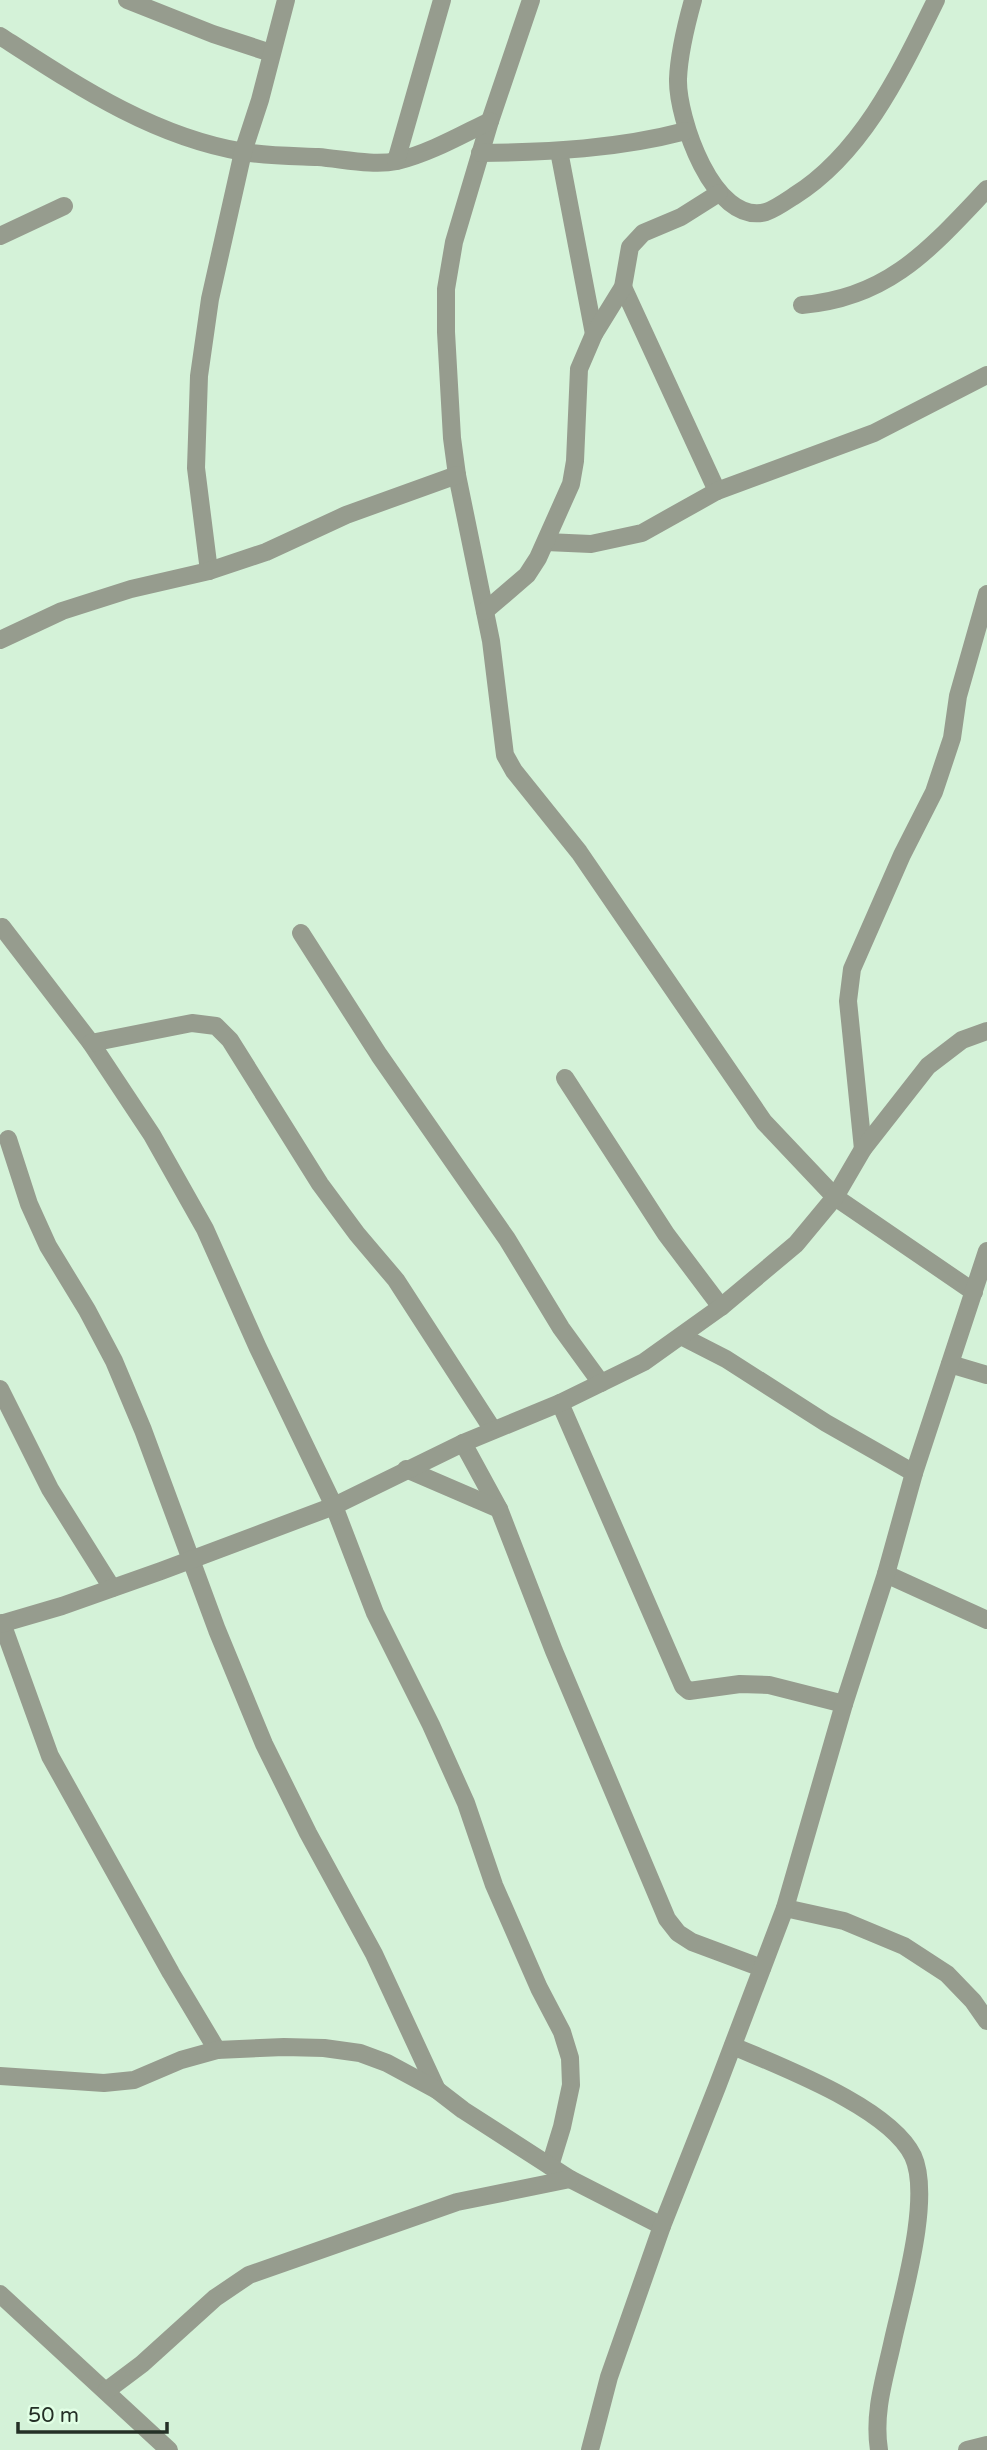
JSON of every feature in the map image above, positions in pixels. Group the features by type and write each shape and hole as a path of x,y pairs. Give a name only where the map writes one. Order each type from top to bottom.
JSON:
{"street":[{"path":"209,571 197,468 199,376 211,299 243,152 260,100 286,0"},
{"path":"396,161 442,0"},
{"path":"531,0 480,153 454,242 446,289 447,345 457,475 485,611 505,755 514,771 579,852 764,1122 835,1197 974,1292"},
{"path":"693,0 678,77 679,100 686,131 719,193 736,207 752,213 767,212 800,193 823,175 856,139 884,100 936,0"},
{"path":"135,2 271,53"},
{"path":"0,36 93,96 122,111 190,137 243,152 396,161 490,121"},
{"path":"480,153 559,151 642,143 686,131"},
{"path":"559,151 594,334"},
{"path":"802,305 843,298 895,276 934,245 987,189"},
{"path":"485,611 527,575 546,542 570,484 575,461 579,369 594,334 623,287 630,247 643,233 681,217 719,193"},
{"path":"0,236 64,206"},
{"path":"623,287 717,491"},
{"path":"546,542 591,544 642,533 717,491 874,433 987,375"},
{"path":"0,640 62,611 131,589 209,571 266,552 346,515 457,475"},
{"path":"863,1149 848,1001 852,969 896,866 934,792 952,738 958,696 987,594"},
{"path":"2,928 91,1043 152,1135 205,1229 258,1348 334,1506 375,1613 466,1803 494,1885 570,2058 571,2085 550,2166"},
{"path":"301,933 379,1055 507,1239 561,1328 601,1383"},
{"path":"91,1043 191,1023 216,1026 230,1040 320,1184 396,1280 493,1430"},
{"path":"217,2050 50,1756 1,1624 191,1561 334,1506 406,1469 560,1403 644,1362 721,1307 796,1244 835,1197 863,1149 928,1066 962,1040 987,1031"},
{"path":"565,1078 666,1234 721,1307"},
{"path":"8,1139 29,1204 48,1246 87,1310 119,1373 264,1744 307,1833 374,1954 437,2090"},
{"path":"590,2450 609,2376 662,2226 785,1908 914,1473 987,1251"},
{"path":"682,1336 726,1359 826,1423 914,1473"},
{"path":"950,1364 987,1375"},
{"path":"0,1389 50,1489 112,1588"},
{"path":"560,1403 683,1686 689,1691 740,1684 769,1685 844,1704"},
{"path":"463,1443 499,1508 554,1651 667,1919 678,1933 692,1942 762,1968"},
{"path":"406,1469 499,1508"},
{"path":"886,1574 987,1620"},
{"path":"785,1908 844,1921 904,1946 947,1974 973,2001 987,2021"},
{"path":"733,2046 825,2085 879,2120 899,2138 913,2156 919,2179 920,2199 913,2248 880,2395 876,2430 879,2450"},
{"path":"0,2076 104,2083 134,2080 181,2060 217,2050 284,2047 324,2048 360,2053 387,2063 437,2090 463,2110 570,2179 662,2226"},
{"path":"106,2391 142,2364 215,2298 249,2275 457,2202 570,2179"},
{"path":"0,2294 169,2450"},
{"path":"967,2450 987,2445"}]}
